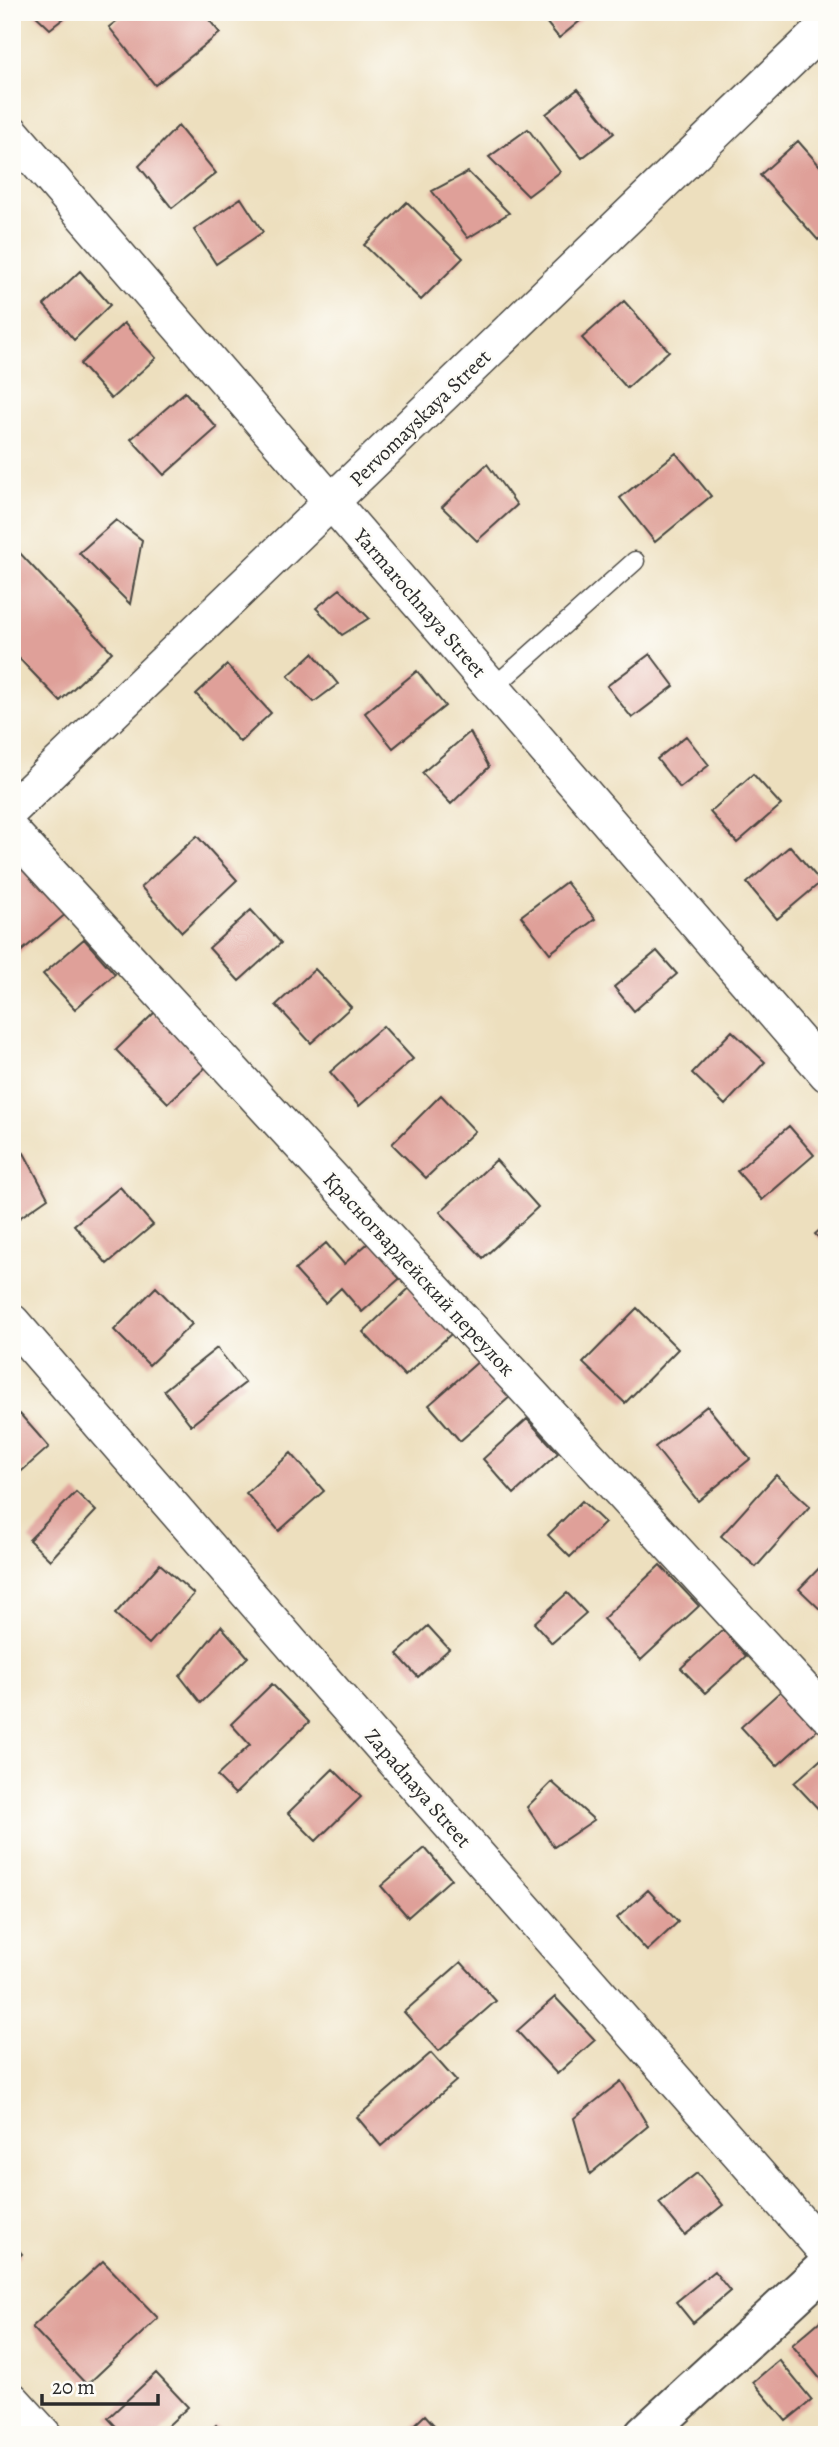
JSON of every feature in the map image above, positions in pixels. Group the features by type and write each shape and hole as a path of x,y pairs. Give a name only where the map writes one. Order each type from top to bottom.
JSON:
{"street":[{"name":"Pervomayskaya Street","path":"12,808 827,25"},
{"name":"Yarmarochnaya Street","path":"12,133 827,1074"},
{"name":"Красногвардейский переулок","path":"12,832 827,1715"},
{"name":"Zapadnaya Street","path":"12,1322 827,2253"},
{"path":"644,2435 827,2266"},
{"path":"12,2400 44,2435"}],"lane":[{"path":"493,688 635,561"}],"building":[{"path":"32,12 72,12 50,29"},
{"path":"128,12 210,12 206,16 220,33 155,85 109,27"},
{"path":"538,12 591,12 559,38"},
{"path":"578,89 614,133 582,158 546,114"},
{"path":"178,126 216,173 172,208 139,166"},
{"path":"528,129 560,172 528,196 489,157"},
{"path":"798,141 827,174 827,232 818,240 760,175"},
{"path":"468,172 509,213 468,238 432,191"},
{"path":"241,198 263,232 216,264 194,230"},
{"path":"407,202 463,258 421,300 364,245"},
{"path":"80,271 110,305 74,340 44,305"},
{"path":"624,301 669,351 627,388 582,338"},
{"path":"124,323 156,358 111,399 80,364"},
{"path":"185,392 217,428 164,475 131,439"},
{"path":"676,453 711,496 655,542 620,498"},
{"path":"487,464 517,505 477,541 442,507"},
{"path":"116,520 142,540 130,604 79,553"},
{"path":"18,551 112,652 60,701 12,651 12,556"},
{"path":"340,589 369,618 342,635 316,608"},
{"path":"313,653 338,684 314,702 288,676"},
{"path":"650,654 674,686 632,718 607,686"},
{"path":"227,665 271,713 240,742 196,694"},
{"path":"417,671 445,706 393,748 365,713"},
{"path":"470,732 489,767 451,804 422,773"},
{"path":"686,736 709,765 680,788 657,759"},
{"path":"753,774 781,805 737,843 710,812"},
{"path":"197,836 237,880 182,932 141,887"},
{"path":"790,846 821,882 777,919 747,883"},
{"path":"22,861 67,913 12,959 12,869"},
{"path":"566,882 595,919 550,953 521,916"},
{"path":"251,910 281,943 239,981 209,948"},
{"path":"84,939 115,974 75,1009 43,974"},
{"path":"657,951 677,974 634,1011 614,987"},
{"path":"315,969 351,1007 311,1043 276,1005"},
{"path":"155,1012 207,1066 168,1103 116,1050"},
{"path":"383,1026 413,1059 359,1106 330,1072"},
{"path":"732,1031 765,1062 725,1105 692,1073"},
{"path":"441,1095 475,1131 426,1178 392,1144"},
{"path":"789,1126 814,1155 762,1200 737,1171"},
{"path":"24,1153 48,1198 12,1223 12,1160"},
{"path":"496,1160 538,1207 483,1258 440,1212"},
{"path":"120,1187 153,1225 107,1264 74,1225"},
{"path":"827,1224 827,1246 815,1234"},
{"path":"374,1238 406,1273 362,1312 341,1288 325,1303 295,1270 326,1243 344,1264"},
{"path":"419,1279 462,1324 405,1376 363,1332"},
{"path":"156,1287 192,1324 149,1365 114,1330"},
{"path":"637,1308 678,1349 625,1403 583,1363"},
{"path":"217,1348 245,1383 191,1425 164,1390"},
{"path":"480,1360 511,1396 460,1441 429,1405"},
{"path":"707,1406 750,1459 698,1501 655,1447"},
{"path":"20,1414 49,1447 15,1477 12,1474 12,1420"},
{"path":"527,1419 558,1453 514,1494 483,1459"},
{"path":"291,1453 324,1491 279,1531 246,1493"},
{"path":"776,1475 810,1506 756,1567 721,1536"},
{"path":"76,1492 96,1511 50,1560 29,1540"},
{"path":"582,1501 605,1523 570,1557 548,1535"},
{"path":"827,1560 827,1616 799,1589"},
{"path":"160,1564 194,1594 149,1644 115,1614"},
{"path":"660,1565 699,1606 641,1660 603,1619"},
{"path":"567,1593 586,1613 552,1643 534,1623"},
{"path":"221,1626 248,1657 201,1703 180,1676"},
{"path":"428,1626 449,1649 418,1677 397,1654"},
{"path":"723,1630 746,1656 705,1693 681,1668"},
{"path":"792,1681 827,1721 777,1766 741,1727"},
{"path":"272,1684 309,1722 235,1794 217,1776 250,1745 231,1724"},
{"path":"827,1754 827,1814 825,1816 794,1783"},
{"path":"333,1769 361,1797 316,1841 288,1813"},
{"path":"552,1782 594,1820 554,1847 527,1807"},
{"path":"425,1848 451,1879 408,1917 381,1886"},
{"path":"648,1890 678,1922 647,1951 617,1918"},
{"path":"461,1962 496,2001 439,2051 404,2012"},
{"path":"555,1997 595,2040 557,2074 517,2031"},
{"path":"431,2053 456,2081 381,2146 357,2117"},
{"path":"621,2081 648,2126 590,2174 574,2118"},
{"path":"697,2173 723,2205 685,2235 659,2203"},
{"path":"12,2242 22,2254 12,2263"},
{"path":"103,2261 158,2318 87,2385 32,2327"},
{"path":"714,2271 730,2291 693,2323 676,2302"},
{"path":"827,2315 827,2377 822,2381 792,2345"},
{"path":"779,2360 812,2400 786,2421 753,2382"},
{"path":"156,2373 188,2407 158,2435 124,2435 108,2418"},
{"path":"425,2415 443,2435 404,2435"},
{"path":"216,2425 225,2435 206,2435"}]}
